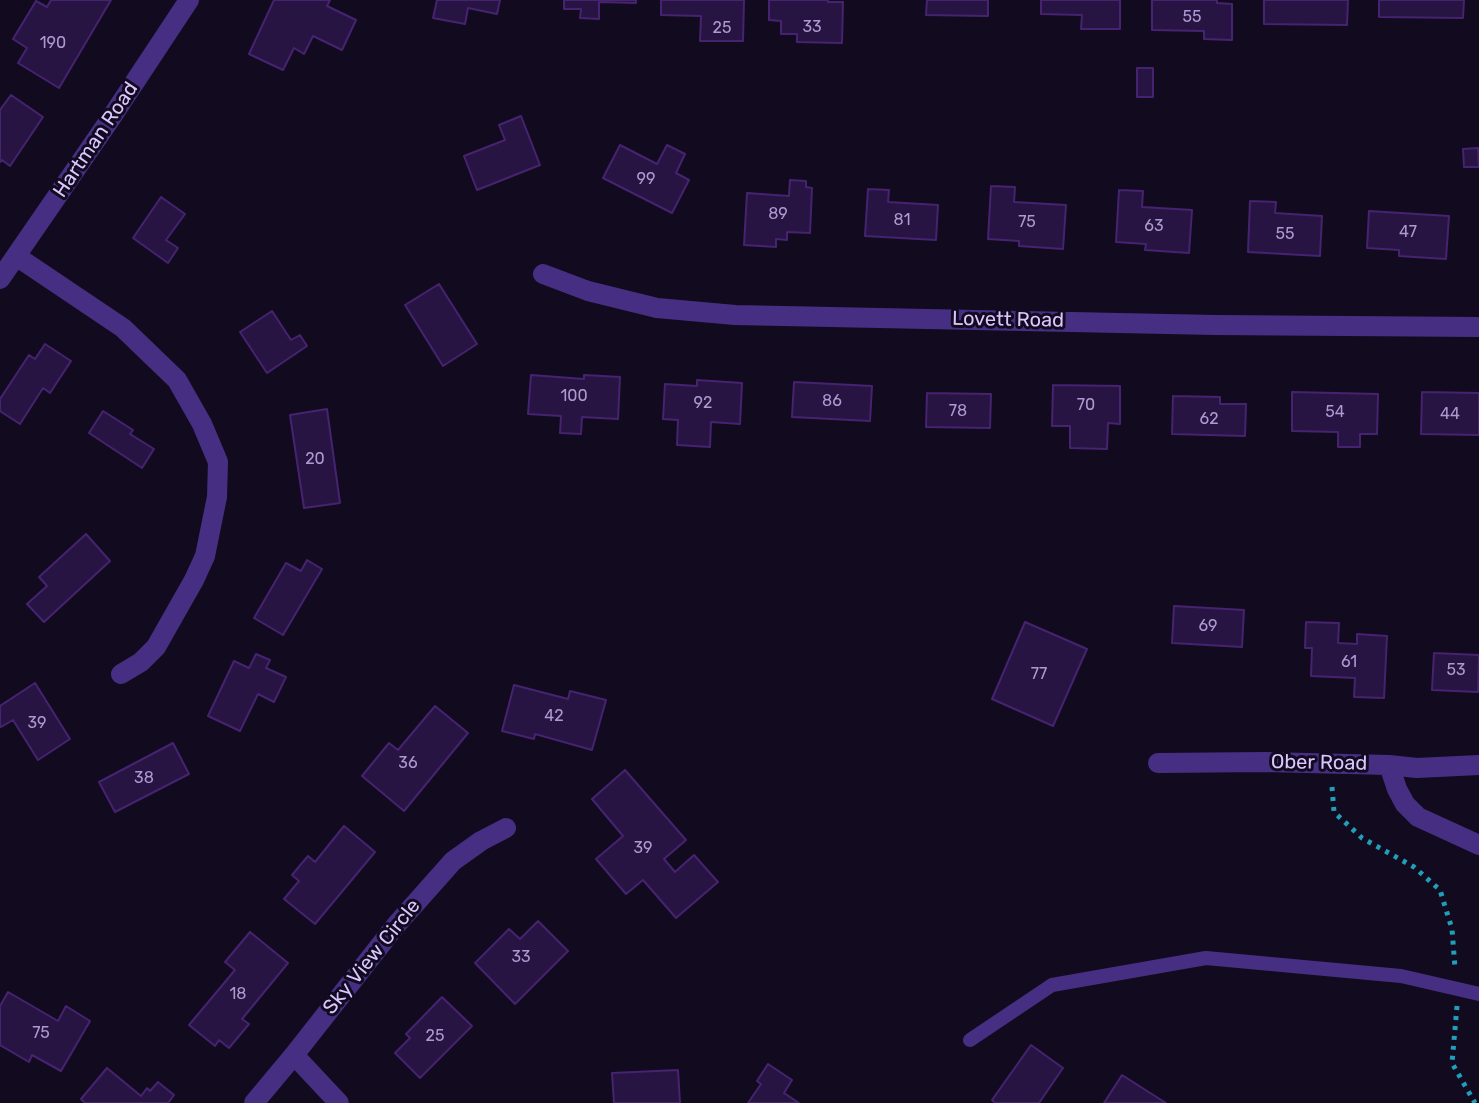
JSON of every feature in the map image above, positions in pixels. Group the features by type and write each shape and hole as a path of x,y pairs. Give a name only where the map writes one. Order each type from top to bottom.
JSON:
{"street":[{"name":"Hartman Road","path":"0,279 189,0"},
{"path":"16,256 123,328 177,380 202,424 218,462 217,497 205,556 156,647 141,662 121,674"},
{"name":"Lovett Road","path":"543,274 588,291 657,308 735,315 1479,327"},
{"name":"Ober Road","path":"1158,763 1330,763 1417,768 1479,765"},
{"path":"1389,765 1405,804 1418,817 1479,845"},
{"name":"Sky View Circle","path":"254,1103 397,924 453,861 506,828"},
{"path":"294,1055 339,1103"}],"lane":[{"path":"970,1040 1052,985 1206,958 1401,976 1479,994"}],"path":[{"path":"1330,763 1334,812 1362,838 1414,867 1440,890 1452,929 1458,1010 1452,1063 1475,1103"}],"building":[{"path":"51,0 111,0 59,88 18,63 27,48 13,39 36,1 47,7"},
{"path":"274,0 330,0 327,6 356,20 342,50 313,36 304,54 294,48 283,70 249,54"},
{"path":"437,0 500,0 497,14 468,8 465,24 433,18"},
{"path":"564,0 636,0 636,3 599,2 599,19 580,18 581,9 564,9"},
{"path":"661,0 744,0 743,41 700,41 701,16 661,15"},
{"path":"769,0 843,2 842,43 797,42 797,34 781,34 781,21 769,20"},
{"path":"927,0 988,0 988,16 926,15"},
{"path":"1041,0 1120,0 1120,29 1081,29 1082,15 1041,14"},
{"path":"1152,0 1217,0 1217,3 1232,4 1232,40 1204,39 1204,31 1152,30"},
{"path":"1264,0 1348,0 1347,25 1264,24"},
{"path":"1379,0 1464,0 1463,18 1379,17"},
{"path":"1137,68 1153,68 1153,97 1137,97"},
{"path":"11,95 43,117 10,166 2,160 0,162 0,110"},
{"path":"521,116 540,165 477,190 464,156 505,140 499,125"},
{"path":"620,145 657,164 667,145 685,154 676,173 689,180 672,213 603,178"},
{"path":"1478,148 1479,167 1464,167 1463,149"},
{"path":"790,180 806,181 806,187 812,188 810,233 787,232 787,240 776,239 776,247 744,245 747,193 789,196"},
{"path":"991,186 1015,187 1014,202 1066,205 1063,249 1019,246 1019,241 988,239"},
{"path":"868,189 889,190 888,202 938,205 936,240 865,236"},
{"path":"1119,190 1143,191 1142,207 1192,210 1189,253 1145,250 1146,244 1116,242"},
{"path":"161,197 185,214 166,240 178,248 168,263 133,238"},
{"path":"1250,201 1276,202 1275,213 1322,216 1320,256 1248,252"},
{"path":"1369,211 1449,216 1446,259 1399,256 1399,250 1367,248"},
{"path":"439,284 477,344 443,366 405,305"},
{"path":"272,311 291,340 300,335 307,346 267,373 240,332"},
{"path":"45,344 71,361 50,393 43,388 20,424 0,411 0,399 29,355 35,359"},
{"path":"531,375 584,379 584,375 620,377 618,419 582,417 581,434 560,433 561,416 528,414"},
{"path":"697,380 742,383 740,424 711,422 710,447 677,445 678,420 663,419 665,384 697,386"},
{"path":"794,382 872,386 870,421 792,417"},
{"path":"1053,385 1120,386 1120,424 1108,423 1107,449 1070,448 1070,426 1052,426"},
{"path":"1292,392 1378,394 1377,434 1360,434 1360,447 1338,447 1338,432 1292,431"},
{"path":"1422,392 1479,393 1479,435 1421,434"},
{"path":"927,393 991,394 990,428 926,427"},
{"path":"1173,396 1220,397 1220,404 1246,404 1245,436 1172,434"},
{"path":"327,409 340,503 304,508 290,415"},
{"path":"103,411 133,430 130,434 154,449 142,468 89,433"},
{"path":"86,534 110,561 44,622 27,604 47,586 39,577"},
{"path":"307,560 322,569 283,635 254,618 286,563 301,571"},
{"path":"1174,606 1244,610 1242,647 1172,643"},
{"path":"1025,622 1087,649 1053,726 992,699"},
{"path":"1306,622 1339,623 1338,643 1357,644 1357,634 1387,636 1384,698 1354,697 1355,678 1311,676 1312,648 1305,648"},
{"path":"1434,653 1479,655 1478,692 1432,690"},
{"path":"256,654 270,660 266,668 286,677 274,702 258,694 240,731 208,716 234,661 249,668"},
{"path":"35,683 70,739 38,760 13,720 0,725 0,706"},
{"path":"514,685 568,699 570,691 606,700 592,750 535,734 534,739 502,731"},
{"path":"435,706 468,733 404,811 362,776 389,743 398,750"},
{"path":"173,743 189,774 115,812 99,782"},
{"path":"625,770 686,840 664,859 675,872 694,855 718,882 676,918 643,880 626,894 596,859 623,836 592,799"},
{"path":"344,826 375,852 315,924 284,899 299,881 292,875 308,856 315,862"},
{"path":"538,921 568,951 515,1004 475,963 509,929 520,939"},
{"path":"250,932 288,963 242,1019 249,1024 229,1048 219,1040 215,1046 189,1025 235,970 225,962"},
{"path":"8,992 58,1021 66,1006 90,1021 61,1071 32,1055 29,1062 0,1045 0,1006"},
{"path":"442,997 472,1026 420,1078 395,1053 410,1038 406,1034"},
{"path":"1031,1045 1063,1068 1039,1103 995,1103 992,1100"},
{"path":"768,1064 792,1080 784,1093 799,1103 748,1103 761,1084 757,1081"},
{"path":"107,1068 141,1096 158,1082 174,1095 168,1103 85,1103 81,1099"},
{"path":"678,1070 680,1103 614,1103 612,1073"},
{"path":"1122,1075 1166,1103 1104,1103"}]}
